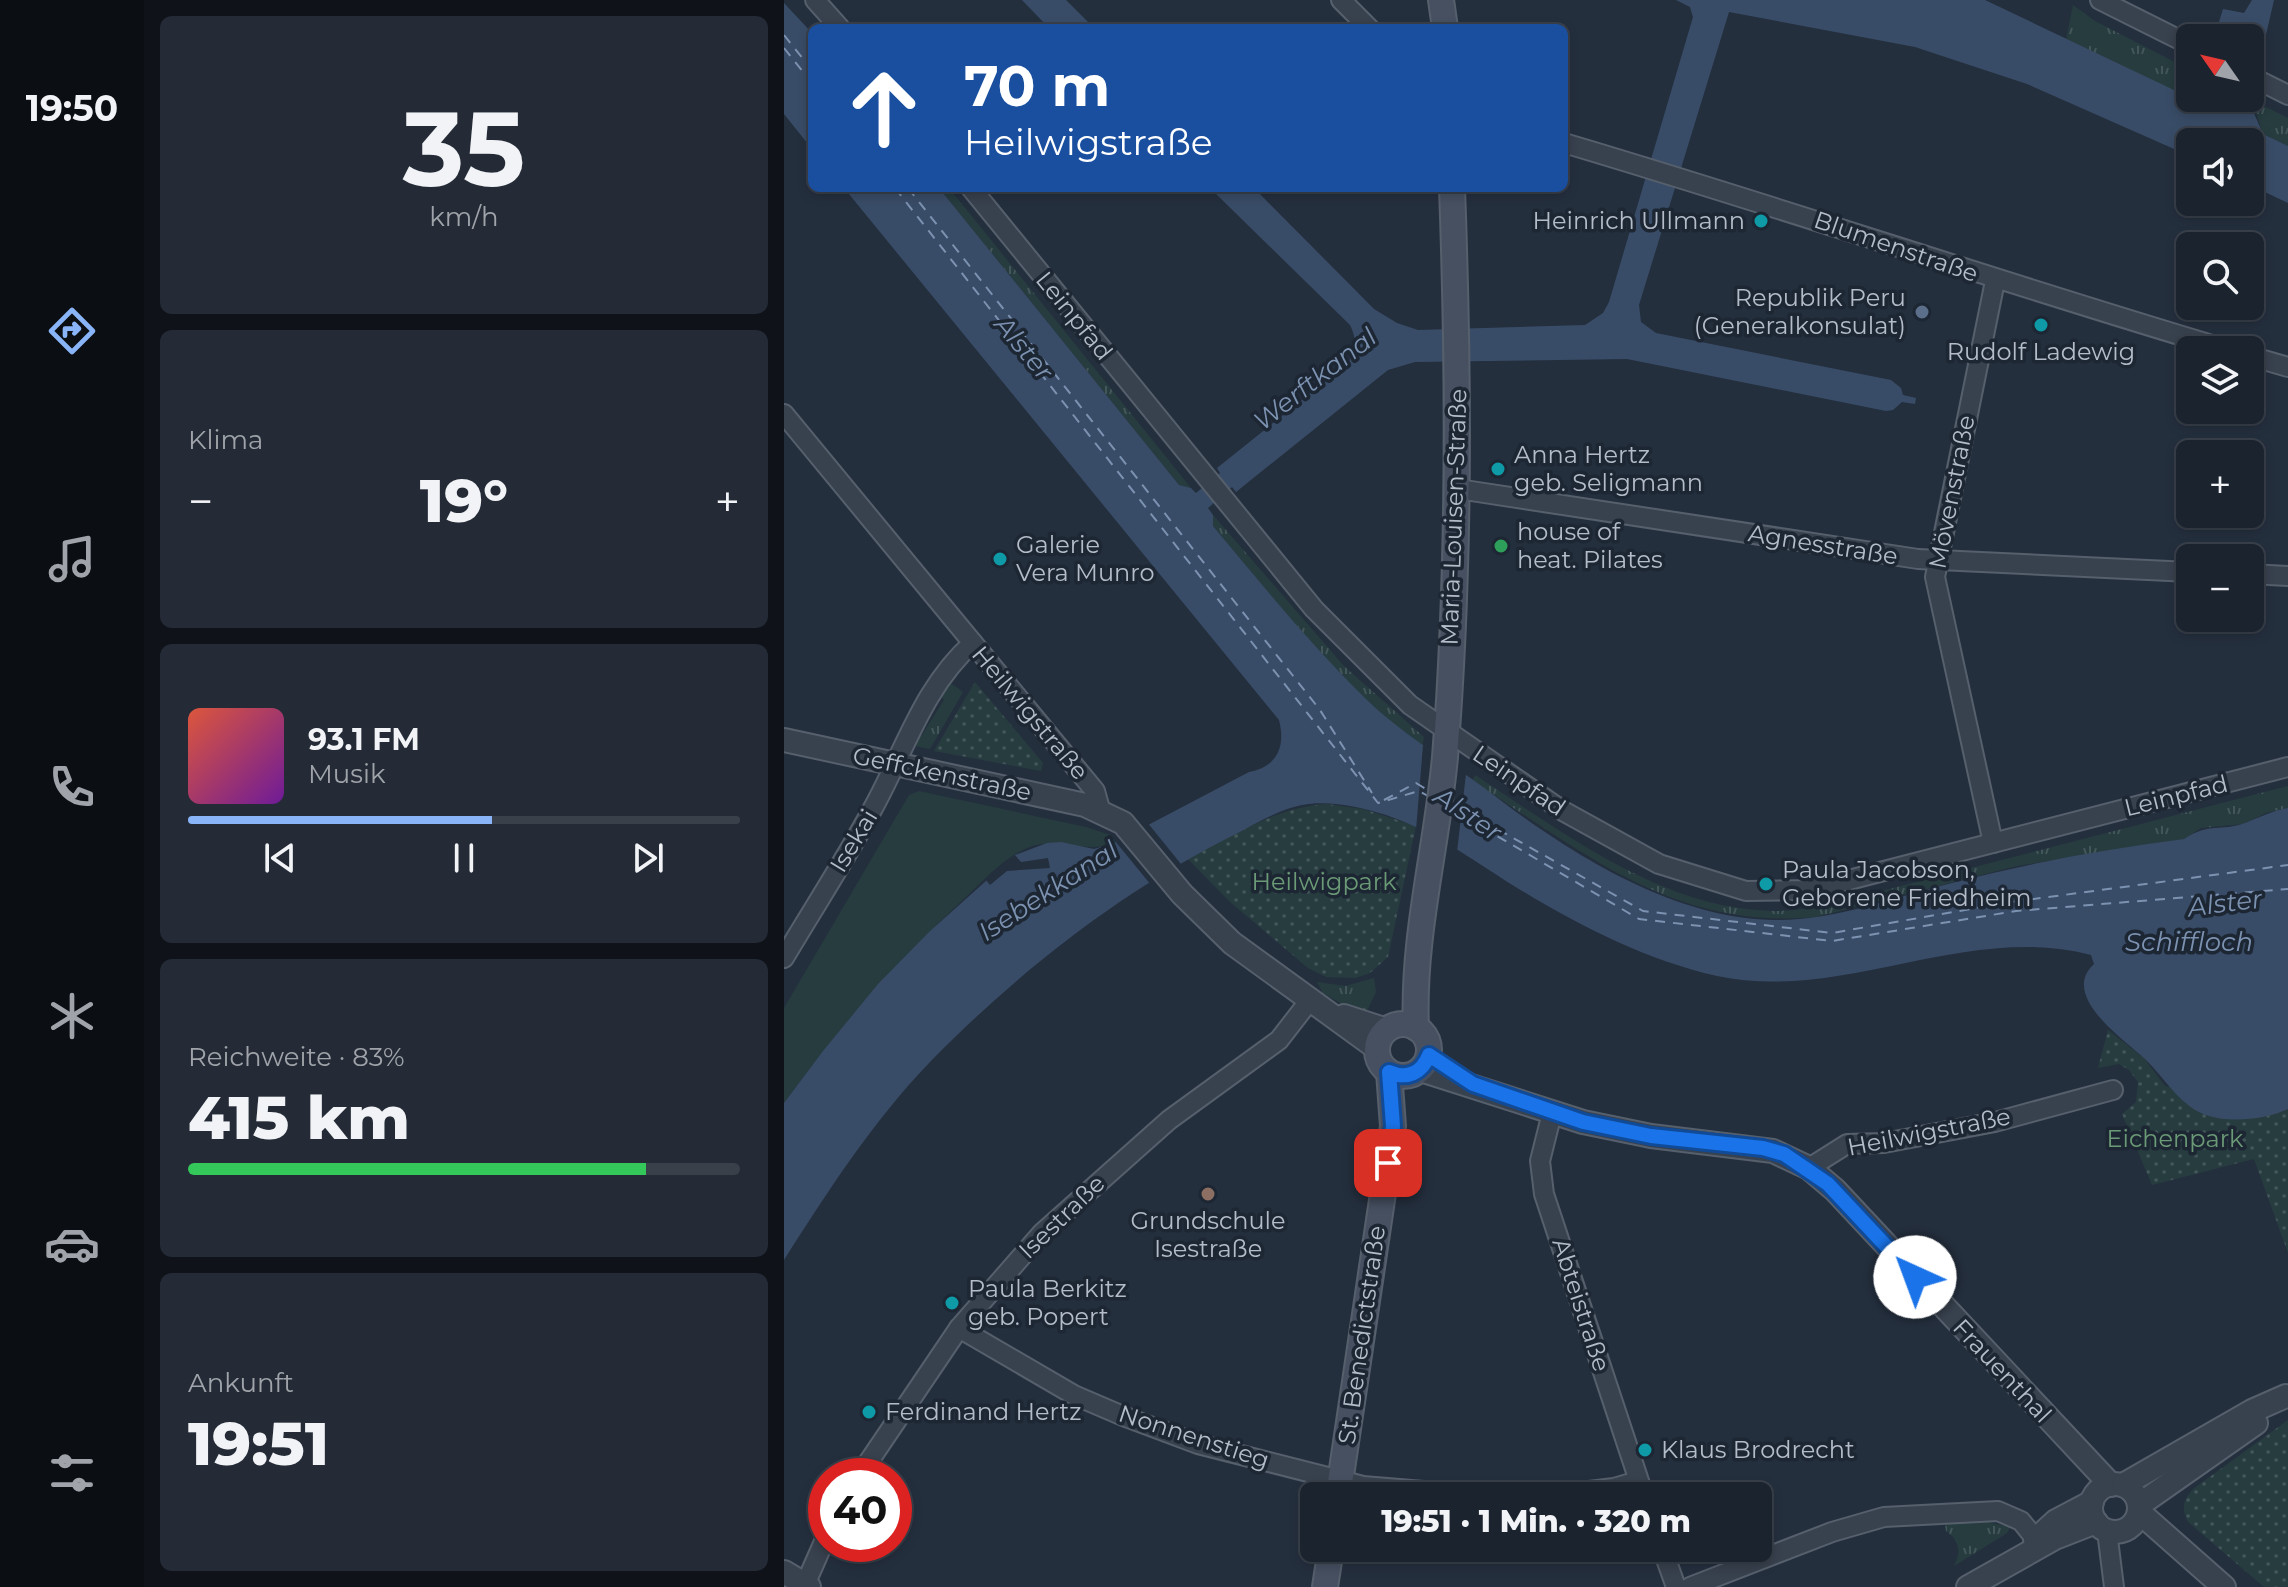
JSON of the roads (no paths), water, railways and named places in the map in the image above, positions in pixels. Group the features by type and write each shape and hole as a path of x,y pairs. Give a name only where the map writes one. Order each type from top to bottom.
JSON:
{"main road":[{"path":"1441,0 1444,24"},
{"name":"Maria-Louisen-Straße","path":"1394,1033 1415,971 1445,760 1458,489 1458,361 1452,192"},
{"path":"1394,1033 1427,1039 1412,1068 1380,1061 1394,1033"},
{"name":"St. Benedictstraße","path":"1340,1482 1393,1126 1412,1068"},
{"path":"1325,1587 1329,1562"}],"street":[{"path":"815,0 836,24"},
{"path":"1341,0 1365,24"},
{"path":"2100,0 2176,38"},
{"path":"2264,83 2288,95"},
{"name":"Blumenstraße","path":"1568,144 1678,176 1995,281 2182,336"},
{"name":"Leinpfad","path":"974,192 1215,489 1362,662 1446,733 1596,832 1688,875 1746,891 1810,890 2288,767"},
{"name":"Mövenstraße","path":"1993,843 1937,597 1937,561 1995,281"},
{"path":"2264,360 2288,367"},
{"name":"Heilwigstraße","path":"784,414 1095,791 1100,809 1113,815 1131,831 1166,875 1232,943 1335,1015 1394,1033"},
{"name":"Agnesstraße","path":"1458,489 1937,561 2176,571"},
{"path":"2264,575 2288,576"},
{"name":"Isekai","path":"784,958 872,812 909,733 954,661 973,643"},
{"name":"Geffckenstraße","path":"784,740 1100,809"},
{"name":"Isestraße","path":"871,1458 959,1328 1070,1205 1169,1120 1279,1040 1310,1000"},
{"path":"1412,1068 1473,1084 1552,1113 1651,1136 1763,1148 1784,1154 1809,1168"},
{"name":"Heilwigstraße","path":"1809,1168 1847,1144 1884,1143 1995,1122 2113,1090"},
{"name":"Abteistraße","path":"1552,1113 1540,1161 1544,1194 1639,1482"},
{"name":"Frauenthal","path":"1809,1168 1835,1190 2062,1436 2098,1468 2105,1503 2134,1493 2136,1515 2216,1580"},
{"name":"Nonnenstieg","path":"959,1328 1074,1395 1131,1420 1320,1482"},
{"path":"1968,1587 2017,1558 2038,1542 2056,1521 2105,1503 2252,1411 2287,1396"},
{"path":"2105,1503 2120,1532 2136,1515 2287,1396"},
{"path":"2105,1503 2114,1587"},
{"path":"1690,1587 1832,1532 1884,1517 1998,1511 2021,1521 2038,1542"},
{"path":"784,1572 806,1586 816,1562"},
{"path":"1667,1562 1676,1587"}],"water":[{"path":"1022,0 1066,0 1090,24 1045,24"},
{"path":"1676,0 1985,0 2176,91 2176,112 2253,112 2260,128 2176,128 2176,150 2027,84 1915,47 1729,12 1639,305 1641,322 1656,333 1891,380 1901,388 1903,395 1916,398 1915,404 1902,402 1893,410 1886,411 1627,359 1415,362 1388,370 1236,492 1232,487 1208,508 1213,515 1213,526 1326,657 1396,725 1521,816 1588,859 1624,879 1699,908 1737,917 1775,920 1819,917 2039,863 2184,839 2201,831 2237,826 2288,808 2288,1109 2260,1117 2228,1119 2209,1116 2190,1106 2111,1029 2089,1003 2084,990 2085,976 2094,964 2091,955 2044,948 1998,948 1811,979 1764,981 1717,976 1637,951 1586,927 1452,846 1404,822 1355,807 1312,804 1293,807 1266,818 1150,882 1072,936 999,997 930,1062 889,1108 784,1260 784,1103 878,984 929,932 1015,855 1047,843 1061,842 1094,849 1112,844 1266,766 1277,754 1281,739 1279,720 847,192 942,192 1179,485 1196,493 1220,473 1217,468 1348,363 1355,344 1350,325 1214,192 1258,192 1374,309 1397,323 1418,330 1585,325 1603,313 1609,302 1693,17 1690,7"},
{"path":"2252,0 2274,0 2264,43 2264,24 2218,24 2223,9 2244,13"},
{"path":"784,3 808,29 808,144 784,114"},
{"path":"2264,134 2288,146 2288,203 2264,192"}],"place":[{"name":"Heinrich Ullmann","path":"1761,221"},
{"name":"Republik Peru (Generalkonsulat)","path":"1922,312"},
{"name":"Rudolf Ladewig","path":"2041,325"},
{"name":"Anna Hertz geb. Seligmann","path":"1498,469"},
{"name":"house of heat. Pilates","path":"1501,546"},
{"name":"Galerie Vera Munro","path":"1000,559"},
{"name":"Paula Jacobson, Geborene Friedheim","path":"1766,884"},
{"name":"Grundschule Isestraße","path":"1208,1194"},
{"name":"Paula Berkitz geb. Popert","path":"952,1303"},
{"name":"Ferdinand Hertz","path":"869,1412"},
{"name":"Klaus Brodrecht","path":"1645,1450"}],"water label":[{"name":"Alster","path":"1024,348"},
{"name":"Werftkanal","path":"1315,379"},
{"name":"Alster","path":"1468,814"},
{"name":"Isebekkanal","path":"1048,891"},
{"name":"Alster","path":"2225,903"},
{"name":"Schiffloch","path":"2189,942"}],"park label":[{"name":"Heilwigpark","path":"1324,882"},
{"name":"Eichenpark","path":"2175,1139"}]}
